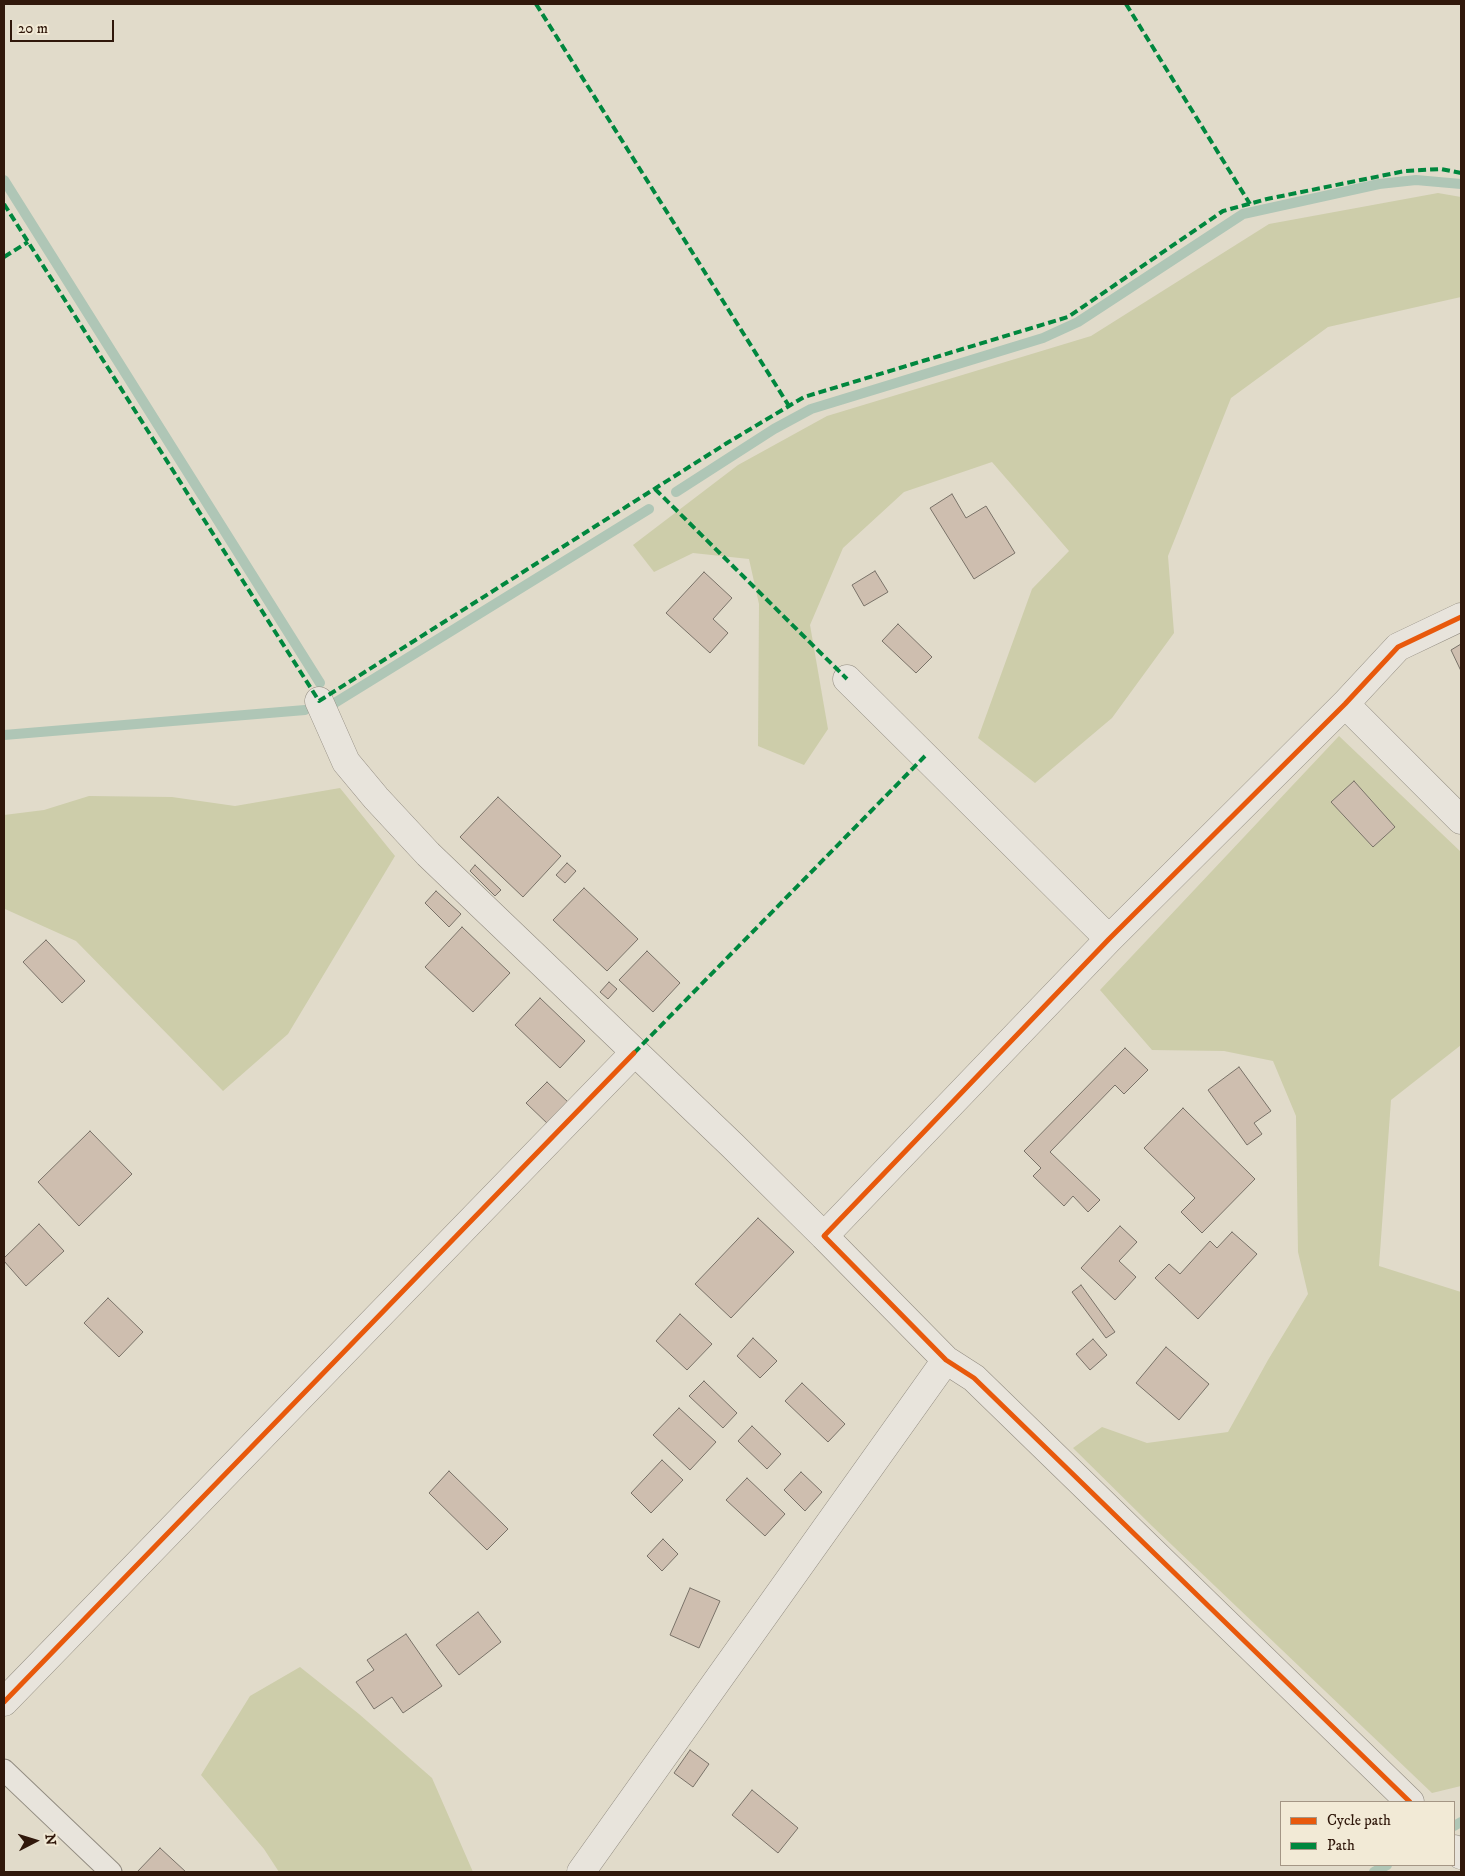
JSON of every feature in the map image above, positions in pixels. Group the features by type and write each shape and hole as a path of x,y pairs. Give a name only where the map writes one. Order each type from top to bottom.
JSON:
{"street":[{"path":"824,1236 1109,939 1345,704 1398,647 1461,617"},
{"path":"847,680 1109,939"},
{"path":"319,701 346,762 376,798 428,854 733,1146 946,1360 974,1378 1409,1801"},
{"path":"1345,704 1461,820"},
{"path":"4,1702 634,1053"},
{"path":"581,1872 946,1360"}],"lane":[{"path":"4,1770 111,1872"}],"green space":[{"path":"1438,193 1461,197 1461,297 1328,327 1231,398 1168,556 1174,633 1112,718 1035,783 978,738 1032,589 1069,551 992,462 904,492 843,548 810,625 828,729 804,765 758,746 759,604 749,559 693,553 654,572 633,545 738,465 827,416 1091,336 1269,224"},
{"path":"1339,736 1461,852 1461,1045 1391,1100 1379,1266 1461,1292 1461,1786 1432,1793 1152,1526 1073,1448 1102,1427 1147,1443 1228,1432 1268,1360 1308,1294 1298,1252 1296,1116 1273,1061 1224,1051 1152,1050 1100,990"},
{"path":"340,788 395,856 288,1034 223,1091 76,941 4,910 4,815 44,810 89,796 172,797 235,806"},
{"path":"300,1667 359,1714 432,1778 473,1872 279,1872 264,1849 201,1775 250,1696"}],"building":[{"path":"952,494 966,518 986,506 1015,553 974,579 930,508"},
{"path":"875,571 888,592 864,606 852,585"},
{"path":"704,572 732,598 713,619 728,633 710,653 666,613"},
{"path":"898,624 932,657 916,673 882,641"},
{"path":"1461,644 1461,671 1451,650"},
{"path":"1354,781 1395,827 1373,847 1331,802"},
{"path":"498,797 561,856 523,897 460,837"},
{"path":"567,863 576,871 565,883 556,875"},
{"path":"475,865 501,890 495,896 470,871"},
{"path":"584,888 638,939 607,971 553,920"},
{"path":"436,891 461,914 449,927 425,903"},
{"path":"462,927 510,973 473,1012 425,967"},
{"path":"46,940 85,981 62,1003 23,962"},
{"path":"647,951 680,983 653,1012 619,980"},
{"path":"609,982 617,989 608,999 600,992"},
{"path":"540,998 585,1041 560,1068 515,1025"},
{"path":"1125,1048 1148,1070 1124,1094 1115,1085 1050,1152 1100,1200 1088,1212 1073,1196 1064,1206 1033,1176 1041,1168 1024,1151"},
{"path":"1239,1067 1271,1111 1254,1123 1262,1134 1247,1145 1208,1090"},
{"path":"547,1082 569,1103 549,1125 526,1103"},
{"path":"1183,1108 1255,1179 1202,1233 1181,1212 1195,1198 1144,1148"},
{"path":"90,1131 132,1174 79,1226 38,1182"},
{"path":"758,1218 794,1252 731,1318 695,1284"},
{"path":"39,1224 64,1251 26,1286 4,1261 4,1258"},
{"path":"1120,1226 1137,1242 1119,1261 1136,1277 1115,1300 1081,1268"},
{"path":"1232,1232 1257,1254 1198,1319 1155,1278 1169,1264 1180,1274 1210,1241 1217,1248"},
{"path":"1081,1285 1115,1332 1106,1338 1072,1292"},
{"path":"108,1298 143,1332 119,1357 84,1323"},
{"path":"680,1314 712,1344 687,1370 656,1341"},
{"path":"753,1338 777,1361 760,1378 737,1356"},
{"path":"1093,1339 1107,1355 1090,1370 1076,1354"},
{"path":"1166,1347 1209,1384 1179,1420 1136,1383"},
{"path":"704,1381 737,1413 723,1428 689,1396"},
{"path":"802,1383 845,1424 828,1442 785,1401"},
{"path":"679,1408 716,1442 690,1470 653,1435"},
{"path":"752,1426 781,1454 767,1469 738,1441"},
{"path":"662,1460 683,1480 651,1513 631,1493"},
{"path":"449,1471 508,1529 487,1550 429,1493"},
{"path":"801,1472 822,1492 805,1511 784,1490"},
{"path":"747,1478 785,1514 765,1536 726,1500"},
{"path":"663,1539 678,1554 662,1571 647,1556"},
{"path":"690,1588 720,1601 699,1648 670,1635"},
{"path":"478,1612 501,1642 459,1675 436,1645"},
{"path":"406,1634 442,1686 403,1713 392,1697 374,1709 356,1682 374,1670 367,1660"},
{"path":"690,1750 709,1764 693,1787 674,1773"},
{"path":"752,1790 798,1828 778,1853 732,1815"},
{"path":"160,1848 186,1872 137,1872"}],"waterway":[{"path":"4,180 320,683"},
{"path":"676,492 774,429 811,409 1043,338 1078,322 1243,214 1379,184 1416,180 1461,184"},
{"path":"333,704 649,509"},
{"path":"4,735 305,710"},
{"path":"1455,1825 1461,1822"},
{"path":"1374,1872 1385,1866"}],"marked path":[{"path":"536,4 789,406"},
{"path":"1126,4 1250,204"},
{"path":"4,204 319,701 727,443 804,397 1068,317 1223,211 1267,199 1405,171 1441,169 1461,173"},
{"path":"4,257 28,242"},
{"path":"655,489 847,679"},
{"path":"634,1053 925,756"}],"cycle path":[{"path":"1409,1801 974,1378 946,1360 824,1236 1109,939 1345,704 1398,647 1461,617"},
{"path":"4,1702 634,1053"}]}
